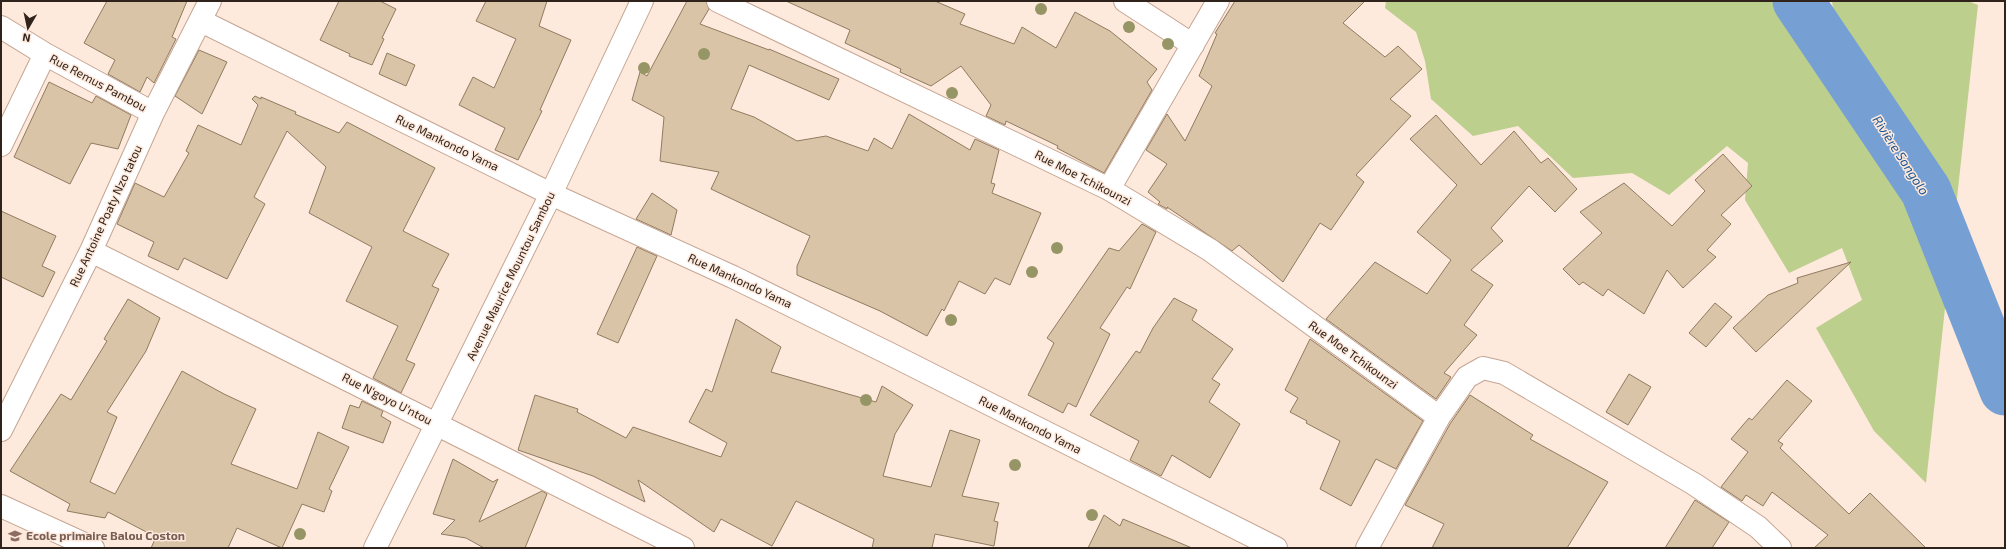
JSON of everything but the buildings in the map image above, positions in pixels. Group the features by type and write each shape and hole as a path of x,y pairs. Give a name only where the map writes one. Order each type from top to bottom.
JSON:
{"street":[{"name":"Rue Antoine Poaty Nzo tatou","path":"2,427 91,251 153,113 210,1"},
{"name":"Avenue Maurice Mountou Sambou","path":"375,548 551,194 642,1"},
{"name":"Rue Moe Tchikounzi","path":"718,1 1109,189 1210,250 1439,417"},
{"path":"1125,1 1193,45"},
{"path":"1109,189 1218,1"},
{"name":"Rue Mankondo Yama","path":"200,21 551,194 740,281 1276,548"},
{"name":"Rue Remus Pambou","path":"1,28 45,54 153,113"},
{"path":"1,145 45,54"},
{"name":"Rue N'goyo U'ntou","path":"91,251 683,548"},
{"path":"1367,548 1439,417 1466,377 1483,368 1504,373 1694,484 1758,527 1780,548"},
{"path":"1,506 92,548"}],"green space":[{"path":"1386,1 1820,1 1834,17 1832,1 1968,1 1978,5 1926,483 1874,431 1816,328 1862,300 1842,248 1789,273 1745,200 1748,163 1727,146 1669,195 1632,173 1573,178 1518,126 1473,136 1431,99 1425,61 1416,32 1385,8"}],"waterway":[{"name":"Rivière Songolo","path":"1798,1 1926,191 2005,390"}],"place":[{"name":"Ecole primaire Balou Coston","path":"15,536"}]}
